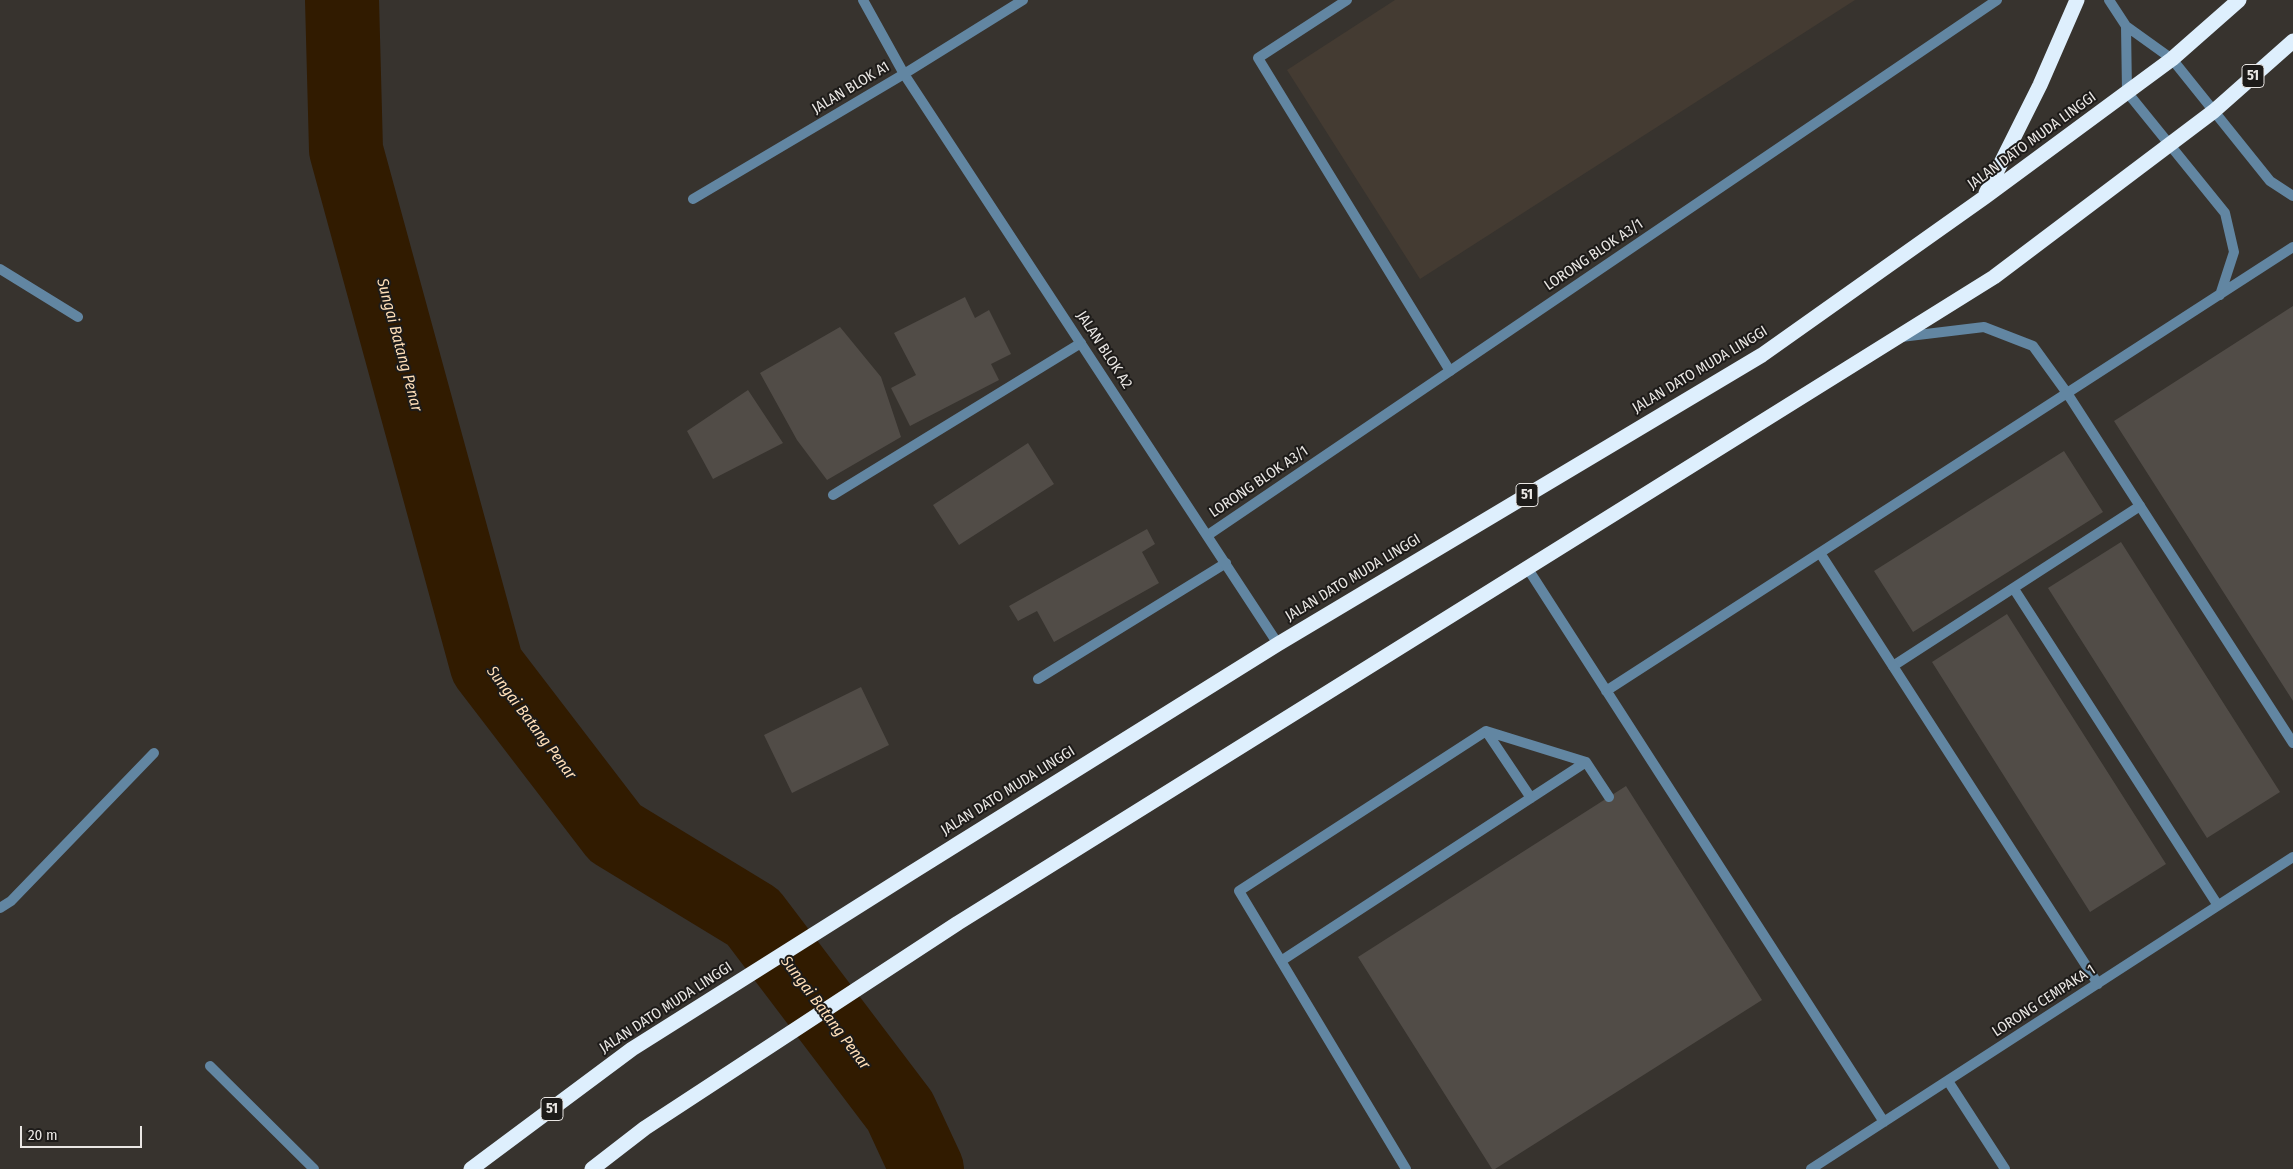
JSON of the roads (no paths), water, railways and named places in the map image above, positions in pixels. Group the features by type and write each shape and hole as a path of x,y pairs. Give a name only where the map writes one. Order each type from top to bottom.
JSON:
{"highway":[{"path":"1985,197 2040,85 2077,0"},
{"name":"JALAN DATO MUDA LINGGI","path":"471,1169 632,1049 910,873 1278,644 1762,355 1985,197 2172,59 2239,0"},
{"name":"51","path":"592,1169 645,1128 958,923 1994,277 2214,111 2293,41"}],"street":[{"name":"JALAN BLOK A2","path":"863,0 904,74 1278,644"},
{"name":"JALAN BLOK A1","path":"692,199 904,74 1023,0"},
{"path":"1347,0 1258,58 1450,371"},
{"name":"LORONG BLOK A3/1","path":"1208,535 1998,0"},
{"path":"2109,0 2126,26 2172,59 2270,181 2293,196"},
{"path":"2126,26 2127,92 2226,213 2234,252 2220,295"},
{"path":"1606,691 2293,247"},
{"path":"0,269 78,318"},
{"path":"1900,337 1984,327 2033,346 2067,394 2293,743"},
{"path":"833,496 1081,343"},
{"path":"1893,666 2140,506"},
{"path":"1820,553 2098,984"},
{"path":"1038,679 1226,563"},
{"path":"1528,569 1884,1122"},
{"path":"2014,589 2217,904"},
{"path":"1486,731 1586,762 1609,797"},
{"path":"1486,731 1531,798"},
{"path":"1406,1169 1239,891 1486,731"},
{"path":"0,908 11,901 154,752"},
{"path":"1281,961 1586,762"},
{"name":"LORONG CEMPAKA 1","path":"1812,1169 2098,984 2217,904 2293,857"},
{"path":"210,1066 314,1169"},
{"path":"1948,1081 2005,1169"}],"waterway":[{"name":"Sungai Batang Penar","path":"342,0 346,150 487,666 615,833 753,917 900,1111 927,1169"}]}
